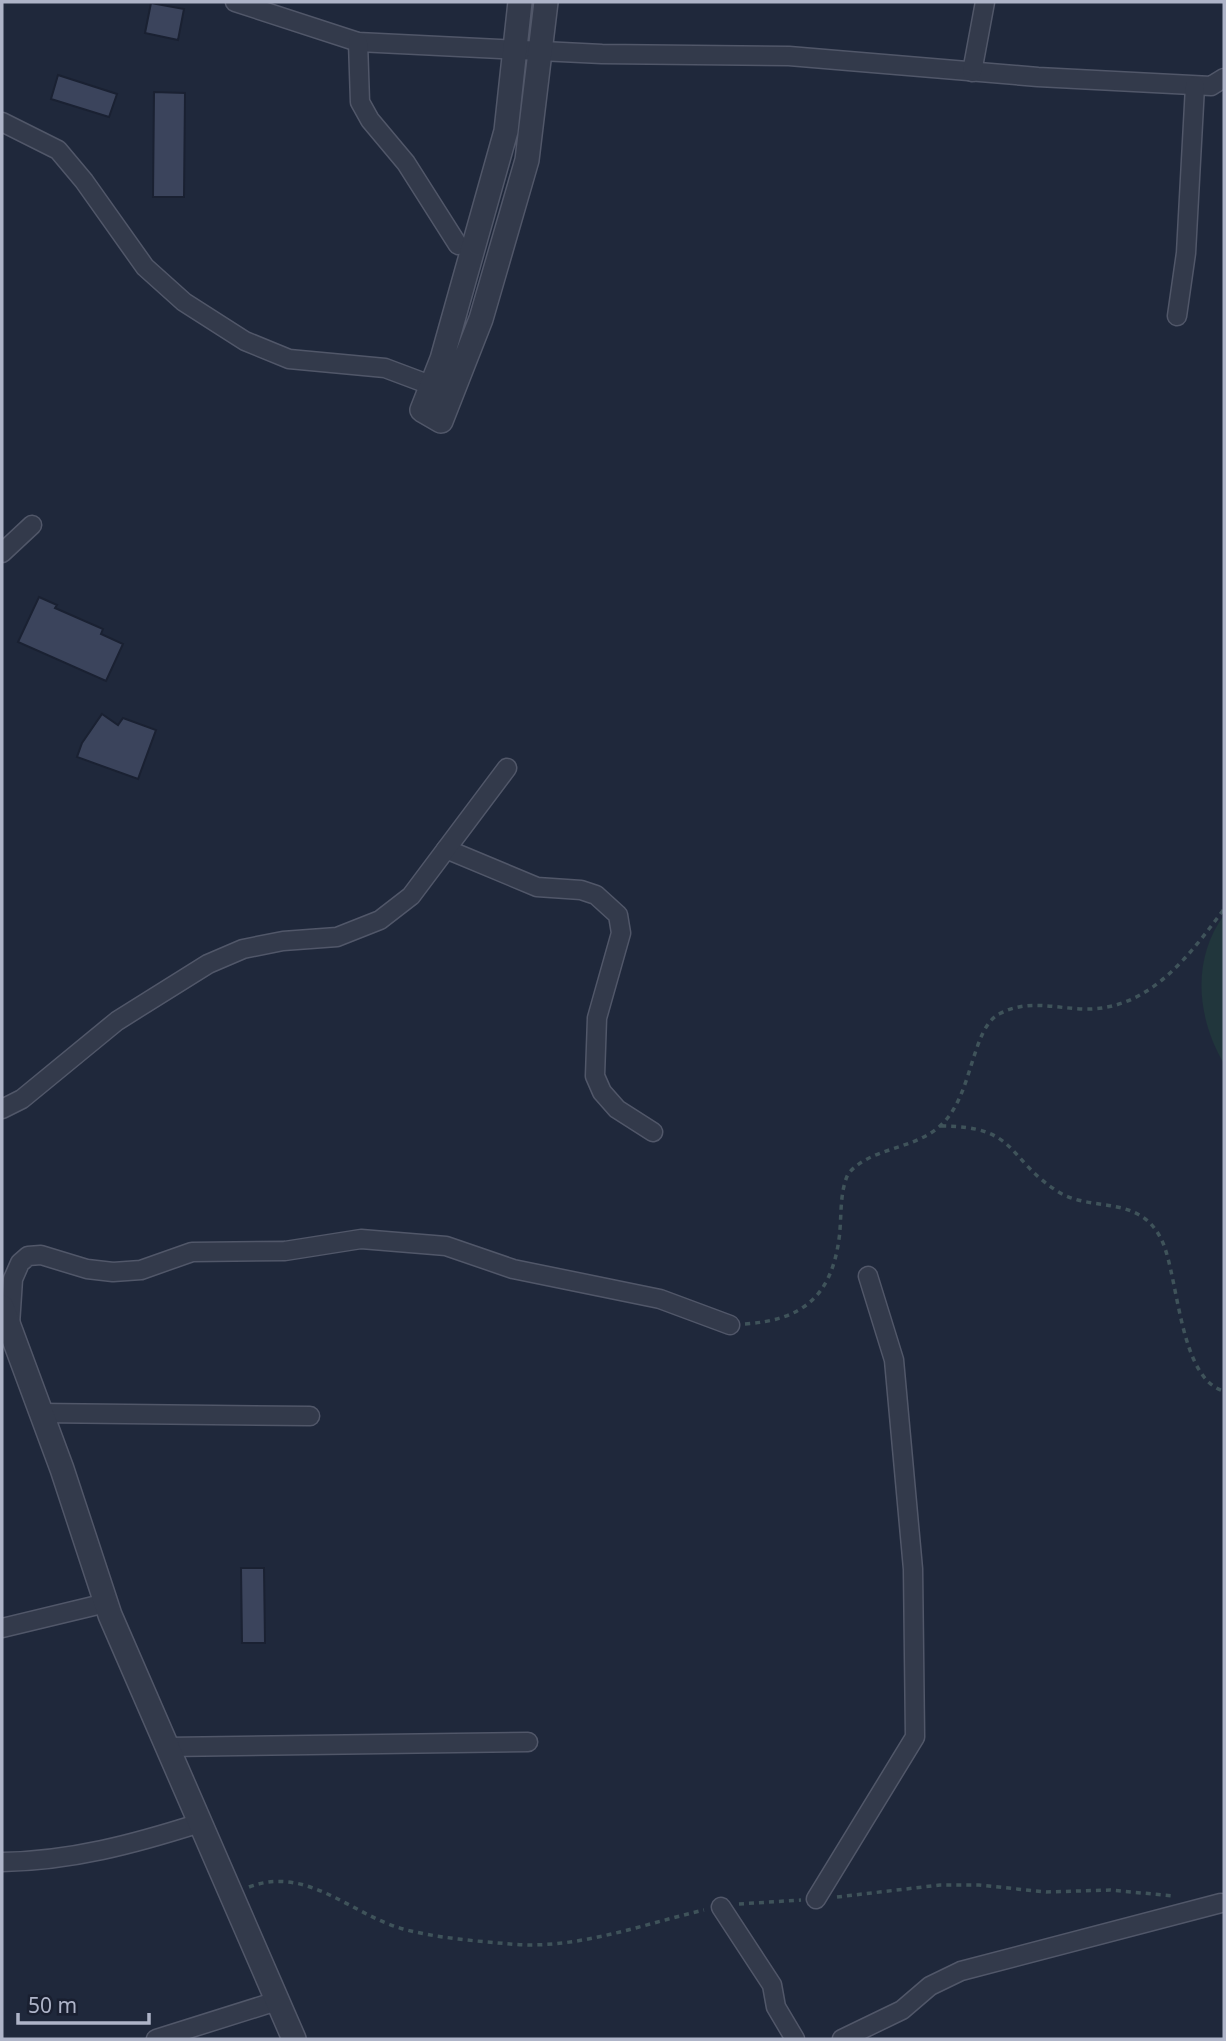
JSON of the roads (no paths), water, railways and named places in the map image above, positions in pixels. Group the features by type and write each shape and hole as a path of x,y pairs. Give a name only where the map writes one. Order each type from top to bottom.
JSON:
{"street":[{"path":"235,2 358,42 542,51 789,56 972,72 1195,86 1210,86 1224,78"},
{"path":"520,2 506,131 472,258 422,410 441,421 454,394 481,319 527,160 546,2"},
{"path":"972,72 985,2"},
{"path":"358,42 360,102 370,120 406,163 458,245"},
{"path":"1177,316 1186,253 1195,86"},
{"path":"2,122 58,150 84,181 145,267 184,302 246,341 289,359 384,368 431,385"},
{"path":"2,552 32,525"},
{"path":"2,1109 22,1099 117,1021 208,964 243,949 283,941 337,937 380,920 411,896 507,768"},
{"path":"446,849 537,887 581,890 596,895 618,915 621,933 597,1018 594,1076 602,1092 617,1109 653,1132"},
{"path":"294,2039 106,1604 6,1318 13,1279 20,1264 28,1256 41,1255 87,1269 113,1272 141,1270 192,1252 285,1251 361,1239 446,1246 513,1269 660,1298 730,1325"},
{"path":"816,1899 915,1737 913,1569 894,1360 868,1276"},
{"path":"40,1413 310,1416"},
{"path":"2,1628 106,1604"},
{"path":"167,1747 528,1742"},
{"path":"2,1862 78,1857 140,1843 200,1824"},
{"path":"842,2039 902,2010 930,1986 961,1971 1221,1903"},
{"path":"721,1907 772,1985 776,2007 794,2039"},
{"path":"156,2039 277,2001"}]}
